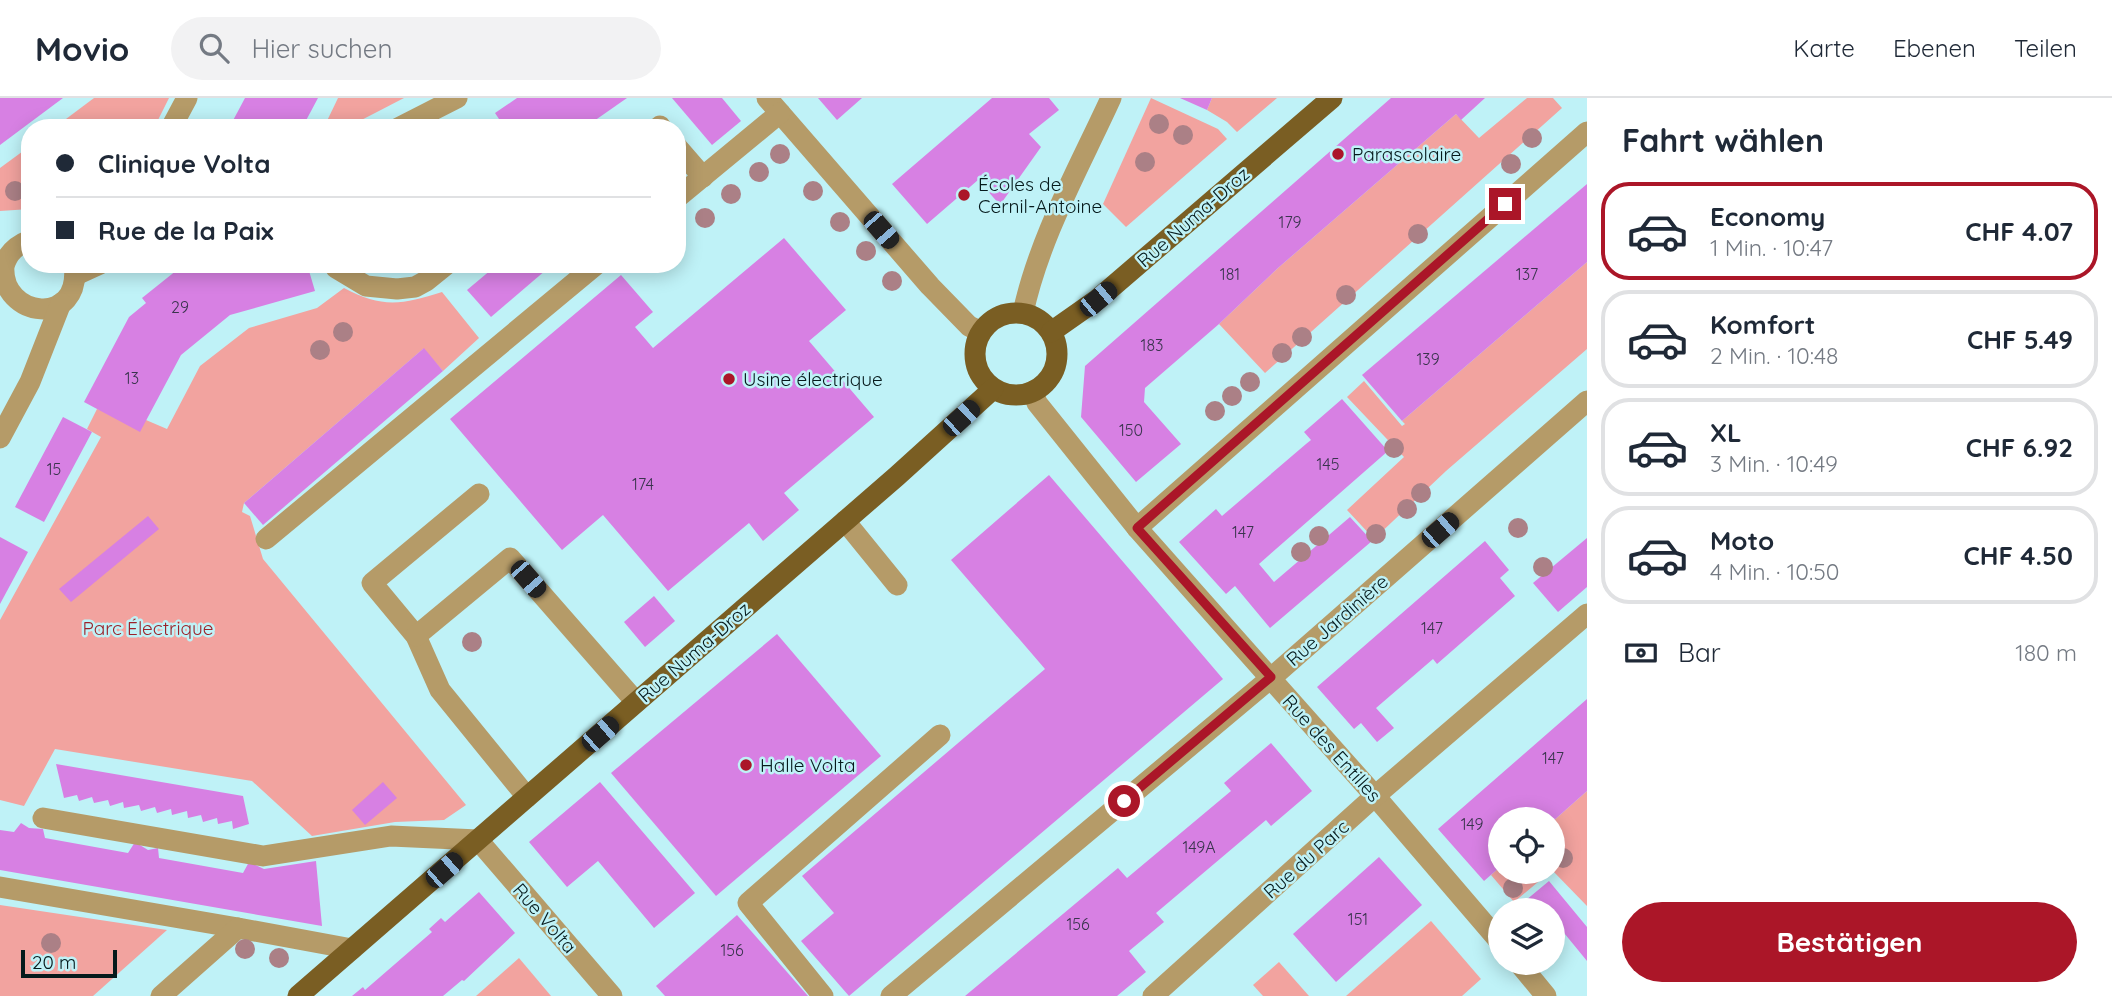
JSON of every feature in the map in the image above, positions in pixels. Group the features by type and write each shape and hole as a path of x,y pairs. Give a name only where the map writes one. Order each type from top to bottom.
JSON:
{"main road":[{"name":"Rue Numa-Droz","path":"1051,332 1098,299 1332,98"},
{"path":"1023,313 1044,323 1051,332 1057,359 1053,373 1044,384 1033,391 1013,395 993,389 985,381 975,362 974,352 981,332 989,322 999,316 1023,313"},
{"name":"Rue Numa-Droz","path":"298,996 993,389"}],"street":[{"path":"176,119 187,98"},
{"path":"416,119 457,98"},
{"path":"1023,313 1030,282 1042,249 1111,98"},
{"path":"686,191 774,105 930,286 969,327 981,332"},
{"path":"1137,528 1587,132"},
{"path":"686,157 703,177"},
{"path":"21,243 3,260 4,283 17,302 27,308 39,310 61,303"},
{"path":"0,438 30,382 61,303 74,286 75,273"},
{"path":"344,273 366,286 397,289 415,287 436,273"},
{"path":"266,539 586,273"},
{"name":"Rue des Entilles","path":"1033,391 1037,402 1137,528 1271,677 1488,928"},
{"name":"Rue Jardinière","path":"891,996 1271,677 1587,401"},
{"path":"479,494 372,583 416,636 440,690 527,797"},
{"path":"845,521 897,585"},
{"path":"416,636 510,558 636,702"},
{"name":"Rue du Parc","path":"1153,996 1375,796 1587,614"},
{"path":"823,996 748,903 940,735"},
{"path":"43,818 263,856 391,836 478,840"},
{"name":"Rue Volta","path":"478,840 612,996"},
{"path":"0,887 352,949"},
{"path":"161,996 238,928"},
{"path":"1529,975 1546,996"}],"green space":[{"path":"94,98 169,98 158,119 66,119"},
{"path":"338,98 404,98 363,119 328,119"},
{"path":"1151,98 1218,129 1227,139 1126,227 1103,204"},
{"path":"1212,98 1277,98 1237,132 1227,122 1207,110"},
{"path":"1527,98 1553,98 1562,108 1265,373 1219,324 1278,268 1456,114 1479,138"},
{"path":"21,153 21,210 0,211 0,168"},
{"path":"1587,262 1587,349 1446,471 1374,539 1347,510 1404,457 1347,397 1364,381 1402,426 1405,424 1402,421"},
{"name":"Parc Électrique","path":"344,288 369,299 392,302 415,300 442,292 479,338 443,371 423,349 244,503 242,512 250,516 263,559 466,805 444,820 395,822 312,836 252,781 55,749 24,806 0,800 0,620 101,437 87,429 97,409 146,420 167,429 200,366 249,328 317,308"},
{"path":"1587,791 1587,906 1565,883 1565,810"},
{"path":"1499,884 1536,884 1519,898 1511,898"},
{"path":"0,905 167,930 93,996 0,996"},
{"path":"1431,921 1481,979 1462,996 1346,996"},
{"path":"519,958 551,996 476,996"},
{"path":"1279,962 1309,996 1263,996 1253,985"}],"building":[{"path":"0,98 63,98 35,119 21,119 21,129 0,145"},
{"path":"245,98 318,98 307,119 234,119"},
{"path":"517,98 627,98 597,119 499,119 495,113"},
{"path":"672,98 722,98 741,121 712,145"},
{"path":"818,98 862,98 837,120"},
{"path":"992,98 1049,98 1059,110 1029,134 1041,147 1000,205 978,180 927,224 892,184"},
{"path":"1180,98 1212,98 1207,110"},
{"path":"1391,98 1485,98 1461,120 1456,114 1278,268 1145,388 1144,402 1181,444 1136,482 1081,417 1085,366"},
{"path":"1587,184 1587,262 1402,421 1362,375"},
{"name":"Usine électrique","path":"784,238 846,310 809,341 874,417 784,493 799,510 763,541 749,523 668,591 603,515 562,550 450,419 621,275 653,312 635,327 653,348"},
{"path":"173,273 310,273 315,291 230,315 181,355 140,432 84,402 129,317 146,303 142,298"},
{"path":"487,273 542,273 491,317 467,290"},
{"path":"424,348 443,371 263,525 244,503"},
{"path":"1342,399 1388,451 1259,564 1274,582 1350,517 1372,541 1270,628 1235,586 1226,594 1179,542 1216,509 1222,516 1311,440 1304,432"},
{"path":"63,417 92,432 44,522 15,507"},
{"path":"1049,475 1223,679 849,996 801,941 834,913 802,876 1045,669 951,560"},
{"path":"148,516 159,529 71,602 59,589"},
{"path":"0,537 28,552 0,604"},
{"path":"1587,538 1587,587 1558,612 1533,583"},
{"path":"1485,541 1509,570 1500,578 1515,596 1437,664 1433,659 1376,708 1394,728 1377,742 1361,723 1354,729 1317,687"},
{"path":"654,596 675,621 645,647 624,622"},
{"name":"Halle Volta","path":"777,634 881,756 716,896 611,773"},
{"path":"1587,699 1587,791 1565,810 1565,807 1488,807 1488,878 1484,881 1438,829"},
{"path":"1271,743 1312,791 1271,826 1266,820 1156,913 1164,922 1129,951 1146,972 1117,996 965,996 1118,868 1127,878 1231,791 1224,783"},
{"path":"56,764 243,796 249,824 233,829 232,821 218,824 217,818 203,822 201,815 188,818 187,811 172,815 171,809 157,813 155,807 141,811 139,805 124,808 123,802 110,806 108,800 94,803 92,797 79,801 77,795 64,798"},
{"path":"383,782 397,798 365,825 352,810"},
{"path":"600,782 695,893 654,928 598,861 567,887 529,842"},
{"path":"21,823 29,828 43,829 45,838 128,853 135,842 148,850 158,848 159,858 243,873 249,862 264,869 316,861 322,926 0,870 0,830 14,832"},
{"path":"1379,857 1422,905 1336,982 1293,934"},
{"path":"1545,884 1551,884 1563,898 1528,898"},
{"path":"479,892 515,933 464,981 443,996 352,996 363,987 365,990 432,932 429,929 441,918 445,922"},
{"path":"1565,900 1587,927 1587,961 1565,934"},
{"path":"737,915 808,996 665,996 656,986"}],"place":[{"name":"Parascolaire","path":"1338,154"},
{"name":"Écoles de Cernil-Antoine","path":"964,195"},
{"name":"Usine électrique","path":"729,379"},
{"name":"Halle Volta","path":"746,765"}],"route":[{"path":"1124,801 1271,677 1137,528 1505,204"}]}
